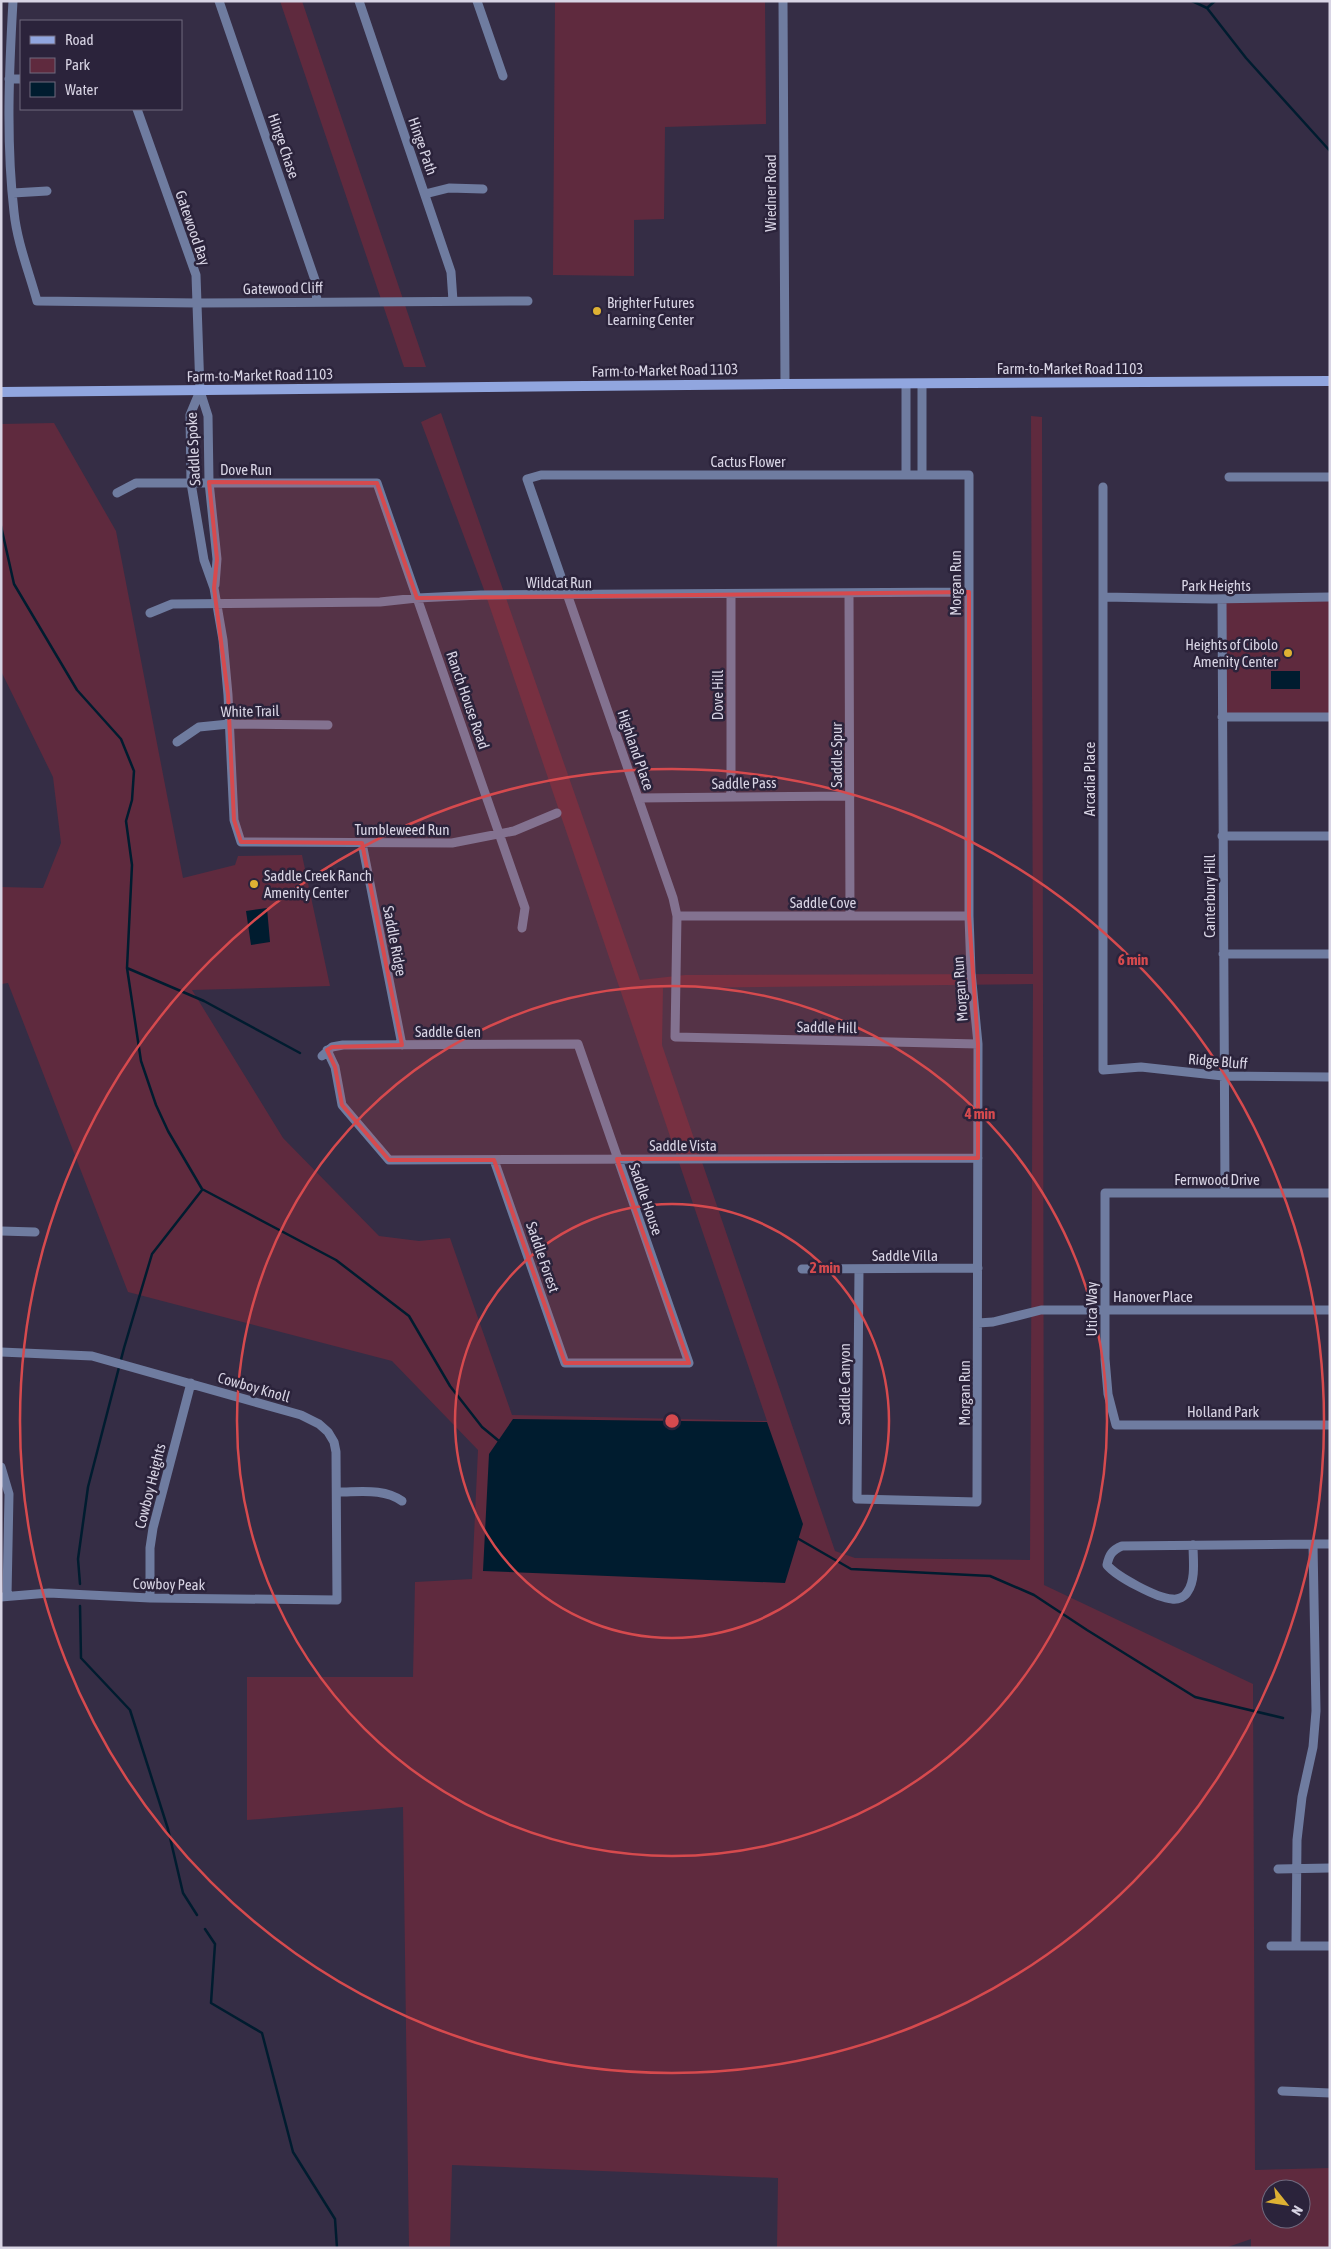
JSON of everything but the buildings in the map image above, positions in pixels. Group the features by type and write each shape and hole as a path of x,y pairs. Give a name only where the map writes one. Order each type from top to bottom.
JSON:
{"main road":[{"name":"Farm-to-Market Road 1103","path":"1,392 785,384 1330,381"}],"street":[{"path":"13,1 8,79 13,193 47,190"},
{"name":"Hinge Chase","path":"219,1 316,280 317,302"},
{"name":"Hinge Path","path":"359,1 451,272 453,301"},
{"path":"478,1 503,76"},
{"name":"Wiedner Road","path":"783,1 785,384"},
{"path":"8,79 20,79"},
{"name":"Gatewood Bay","path":"138,110 196,275 200,391"},
{"path":"425,194 449,188 482,189"},
{"name":"Gatewood Cliff","path":"13,193 14,213 21,248 37,301 197,303 528,301"},
{"path":"906,384 906,474"},
{"path":"922,384 922,475"},
{"name":"Saddle Spoke","path":"200,391 208,416 209,482 218,559 214,588"},
{"name":"Saddle Spoke","path":"200,391 190,415 191,483 204,560 214,588 223,640 234,820 241,842"},
{"name":"Cactus Flower","path":"528,479 541,475 970,475"},
{"name":"Morgan Run","path":"970,475 969,916 971,972 978,1044 977,1502"},
{"path":"1230,477 1330,477"},
{"name":"Highland Place","path":"528,479 673,898 677,916 676,1037"},
{"name":"Dove Run","path":"117,493 136,482 377,483"},
{"name":"Ranch House Road","path":"377,483 525,908 522,928"},
{"name":"Arcadia Place","path":"1103,487 1103,1070"},
{"name":"Wildcat Run","path":"150,613 172,604 217,602 380,602 481,595 567,596 969,592"},
{"name":"Saddle Spur","path":"849,593 850,916"},
{"name":"Dove Hill","path":"730,796 731,594"},
{"name":"Park Heights","path":"1103,597 1330,598"},
{"name":"Canterbury Hill","path":"1222,599 1225,1193"},
{"path":"1222,716 1330,717"},
{"name":"White Trail","path":"177,742 199,727 229,724 328,725"},
{"name":"Saddle Pass","path":"638,798 850,796"},
{"name":"Tumbleweed Run","path":"241,842 452,843 514,831 557,813"},
{"path":"1222,836 1330,836"},
{"name":"Saddle Ridge","path":"362,843 402,1045"},
{"name":"Saddle Cove","path":"677,916 969,916"},
{"path":"1223,954 1330,954"},
{"name":"Saddle Hill","path":"676,1037 978,1044"},
{"name":"Saddle Glen","path":"389,1160 342,1105 335,1067 324,1053 337,1046 578,1044"},
{"name":"Saddle House","path":"565,1363 689,1363 578,1044"},
{"name":"Ridge Bluff","path":"1103,1070 1140,1067 1223,1076 1330,1077"},
{"name":"Saddle Vista","path":"389,1160 978,1158"},
{"name":"Saddle Forest","path":"494,1160 565,1363"},
{"name":"Fernwood Drive","path":"1105,1193 1330,1193"},
{"name":"Utica Way","path":"1105,1193 1106,1384 1116,1424"},
{"path":"1,1232 35,1232"},
{"name":"Saddle Villa","path":"802,1269 978,1268"},
{"name":"Saddle Canyon","path":"859,1269 857,1499 977,1502"},
{"name":"Hanover Place","path":"978,1324 1041,1310 1330,1310"},
{"name":"Cowboy Knoll","path":"1,1352 92,1356 301,1415 319,1424 334,1442 338,1492 337,1600"},
{"name":"Cowboy Heights","path":"150,1598 150,1548 153,1528 191,1383"},
{"name":"Holland Park","path":"1116,1424 1330,1425"},
{"path":"2,1472 9,1494 4,1597"},
{"path":"338,1492 380,1492 393,1494 402,1501"},
{"path":"1296,1945 1297,1840 1302,1797 1313,1747 1316,1711 1313,1544"},
{"path":"1193,1545 1191,1584 1188,1592 1179,1599 1170,1599 1123,1579 1107,1565 1108,1556 1114,1549 1122,1546 1193,1545 1330,1544"},
{"name":"Cowboy Peak","path":"4,1597 49,1593 150,1598 337,1600"},
{"path":"1278,1869 1330,1868"},
{"path":"1271,1946 1330,1946"},
{"path":"1282,2090 1330,2093"}],"highlighted area":[{"path":"209,482 377,483 417,598 969,592 969,916 978,1044 978,1158 617,1159 689,1363 565,1363 494,1160 389,1160 342,1105 335,1067 327,1050 332,1047 402,1045 362,843 241,842 234,820 228,695 214,588 217,559"}],"green space":[{"path":"280,1 302,1 426,367 404,367"},
{"path":"555,1 765,1 766,124 665,127 664,219 634,220 634,276 553,275"},
{"path":"441,413 640,980 685,975 1033,974 1031,416 1042,417 1044,1585 1253,1684 1255,2170 1330,2168 1330,2248 1251,2248 1251,2239 1225,2248 777,2248 778,2178 452,2165 450,2248 409,2248 403,1807 247,1820 247,1677 413,1677 415,1582 472,1579 478,1450 392,1361 128,1292 8,983 1,984 1,887 43,888 61,843 53,777 1,671 1,424 54,423 116,531 183,878 235,865 238,856 302,855 330,986 192,990 283,1138 379,1236 419,1241 450,1238 512,1415 767,1421 483,587 421,422","holes":["1033,984 1030,1560 855,1558 835,1551 662,1045 663,988"]},
{"path":"1330,598 1330,717 1222,717 1222,599"}],"water":[{"path":"1271,671 1300,671 1300,689 1271,689"},
{"path":"267,908 270,942 251,945 246,911"},
{"path":"513,1419 767,1422 803,1524 785,1583 483,1571 489,1454"}],"waterway":[{"path":"1192,1 1207,8 1246,58 1330,151"},
{"path":"1207,8 1215,1"},
{"path":"1,526 14,584 77,690 121,739 134,771 132,800 126,821 132,865 127,968 141,1061 156,1105 168,1131 202,1189 336,1260 409,1316 450,1386 482,1427 499,1441"},
{"path":"127,968 204,1001 300,1053"},
{"path":"80,1584 78,1559 88,1487 124,1348 152,1254 202,1190"},
{"path":"797,1538 851,1569 990,1576 1034,1595 1195,1697 1283,1718"},
{"path":"80,1606 81,1658 130,1710 168,1829 183,1893 197,1915"},
{"path":"205,1929 215,1944 211,2003 262,2033 293,2152 335,2219 337,2248"}],"place":[{"name":"Brighter Futures Learning Center","path":"597,311"},
{"name":"Heights of Cibolo Amenity Center","path":"1288,653"},
{"name":"Saddle Creek Ranch Amenity Center","path":"254,884"}]}
